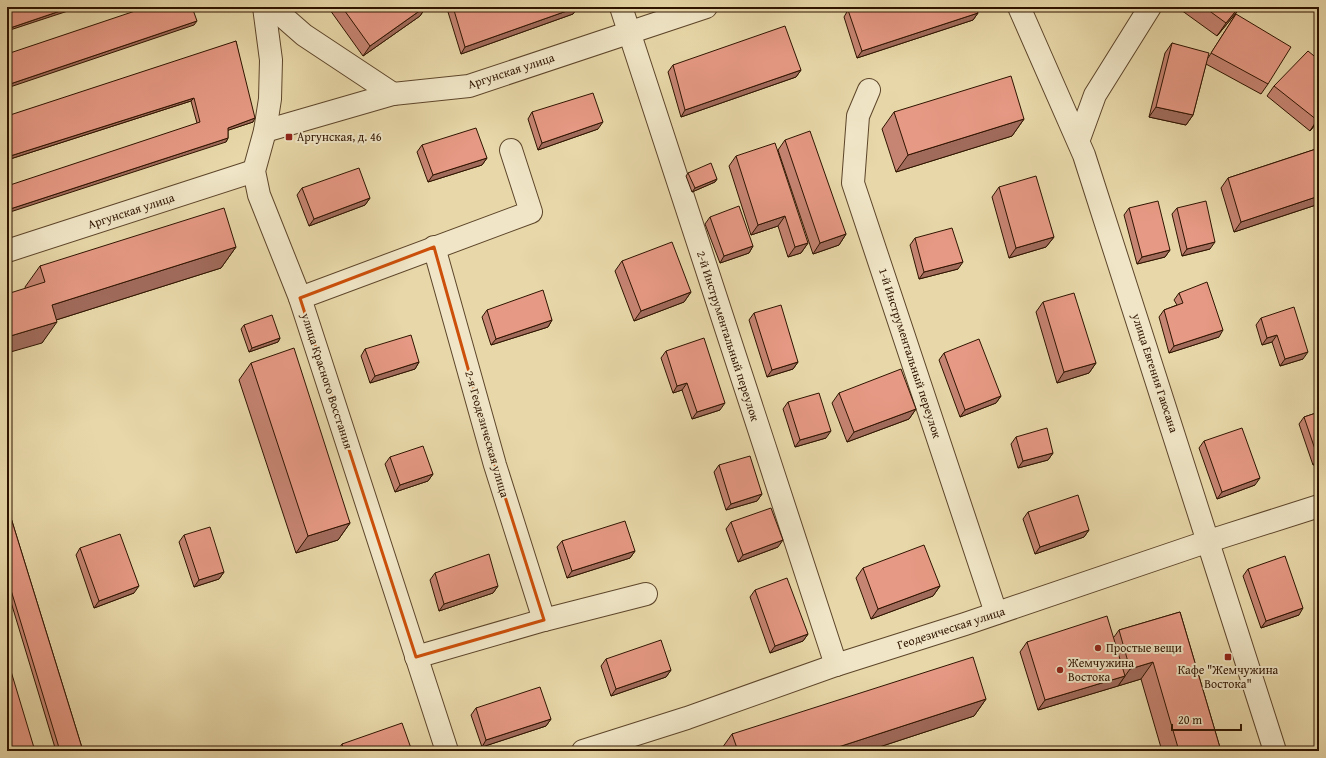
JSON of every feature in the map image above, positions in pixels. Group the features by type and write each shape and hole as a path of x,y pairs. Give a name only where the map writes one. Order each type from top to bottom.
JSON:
{"street":[{"name":"улица Красного Восстания","path":"264,7 272,60 270,99 265,131 254,171 259,195 300,298 447,751"},
{"path":"272,7 304,35 393,94"},
{"name":"2-й Инструментальный переулок","path":"621,7 836,665"},
{"name":"Аргунская улица","path":"265,131 393,94 469,86 706,7"},
{"name":"улица Евгения Гаюсана","path":"1019,7 1079,139 1275,751"},
{"path":"1079,139 1095,95 1150,7"},
{"name":"1-й Инструментальный переулок","path":"869,90 858,116 853,183 996,613"},
{"path":"300,298 531,212 511,150"},
{"name":"Аргунская улица","path":"7,251 254,171"},
{"name":"2-я Геодезическая улица","path":"434,247 495,465 544,620"},
{"name":"Геодезическая улица","path":"583,751 687,718 836,665 1319,506"},
{"path":"416,657 544,620 646,594"}],"highlighted area":[{"path":"434,247 495,465 544,620 416,657 300,298"}],"building":[{"path":"7,7 72,7 7,29"},
{"path":"147,7 192,7 197,21 7,85 7,54"},
{"path":"342,7 425,7 370,46"},
{"path":"453,7 578,7 465,47"},
{"path":"859,7 976,7 978,13 862,51 848,10"},
{"path":"1204,7 1239,7 1226,23"},
{"path":"1236,14 1291,47 1268,84 1211,53"},
{"path":"785,26 801,70 685,110 673,65"},
{"path":"236,41 255,118 228,128 228,138 7,210 7,186 200,122 194,98 7,157 7,116"},
{"path":"1172,43 1209,53 1193,115 1156,107"},
{"path":"1308,51 1319,60 1319,118 1317,120 1274,86"},
{"path":"1011,76 1024,119 908,155 894,112"},
{"path":"593,93 603,122 542,143 532,112"},
{"path":"476,128 487,158 433,175 422,145"},
{"path":"810,131 846,234 820,243 785,140"},
{"path":"775,143 808,243 795,247 785,216 758,225 736,156"},
{"path":"1319,148 1319,196 1241,222 1228,178"},
{"path":"711,163 717,179 695,188 688,173"},
{"path":"359,168 370,198 314,219 302,188"},
{"path":"1036,176 1054,237 1016,248 999,187"},
{"path":"1158,201 1170,250 1142,257 1129,208"},
{"path":"1206,201 1215,242 1187,249 1177,208"},
{"path":"739,206 753,246 724,256 710,217"},
{"path":"224,208 236,247 52,305 57,322 7,337 7,294 45,282 40,266"},
{"path":"952,228 963,262 924,272 915,238"},
{"path":"672,242 691,292 641,311 622,261"},
{"path":"1207,282 1223,330 1174,346 1164,310 1183,303 1179,293"},
{"path":"543,290 552,320 496,339 487,310"},
{"path":"1074,293 1096,363 1064,372 1043,302"},
{"path":"781,305 798,362 772,370 754,313"},
{"path":"1294,307 1308,352 1285,359 1277,335 1267,338 1261,318"},
{"path":"272,315 280,338 252,348 244,325"},
{"path":"411,335 419,362 375,376 365,349"},
{"path":"704,338 725,403 697,412 687,383 677,386 666,351"},
{"path":"979,339 1001,396 965,410 944,353"},
{"path":"294,348 350,523 308,536 251,363"},
{"path":"901,369 916,409 854,432 839,393"},
{"path":"819,393 831,431 800,440 788,402"},
{"path":"1319,412 1319,458 1318,458 1304,417"},
{"path":"1047,428 1053,453 1023,461 1016,437"},
{"path":"1242,428 1260,478 1222,492 1204,441"},
{"path":"423,446 433,474 400,485 390,457"},
{"path":"750,456 762,494 731,504 719,465"},
{"path":"1078,495 1089,530 1040,547 1028,512"},
{"path":"7,505 83,751 60,751 7,577"},
{"path":"771,508 783,540 743,555 731,522"},
{"path":"625,521 635,551 572,571 562,541"},
{"path":"210,527 224,572 199,580 184,535"},
{"path":"120,534 139,586 99,601 80,548"},
{"path":"924,545 940,586 878,609 863,568"},
{"path":"489,554 498,586 444,604 435,573"},
{"path":"1285,556 1303,608 1266,621 1248,569"},
{"path":"787,578 808,634 775,646 755,590"},
{"path":"1180,612 1221,751 1179,751 1153,662 1130,669 1119,630"},
{"path":"1107,616 1125,676 1045,700 1027,642"},
{"path":"661,640 671,670 616,689 606,659"},
{"path":"973,657 986,699 826,751 738,751 732,734"},
{"path":"7,658 35,751 7,751"},
{"path":"540,687 551,719 486,740 476,708"},
{"path":"402,723 412,751 344,751 342,744"}],"place":[{"name":"Аргунская, д. 46","path":"289,137"},
{"name":"Простые вещи","path":"1098,648"},
{"name":"Кафе \"Жемчужина Востока\"","path":"1228,657"},
{"name":"Жемчужина Востока","path":"1060,670"}]}
